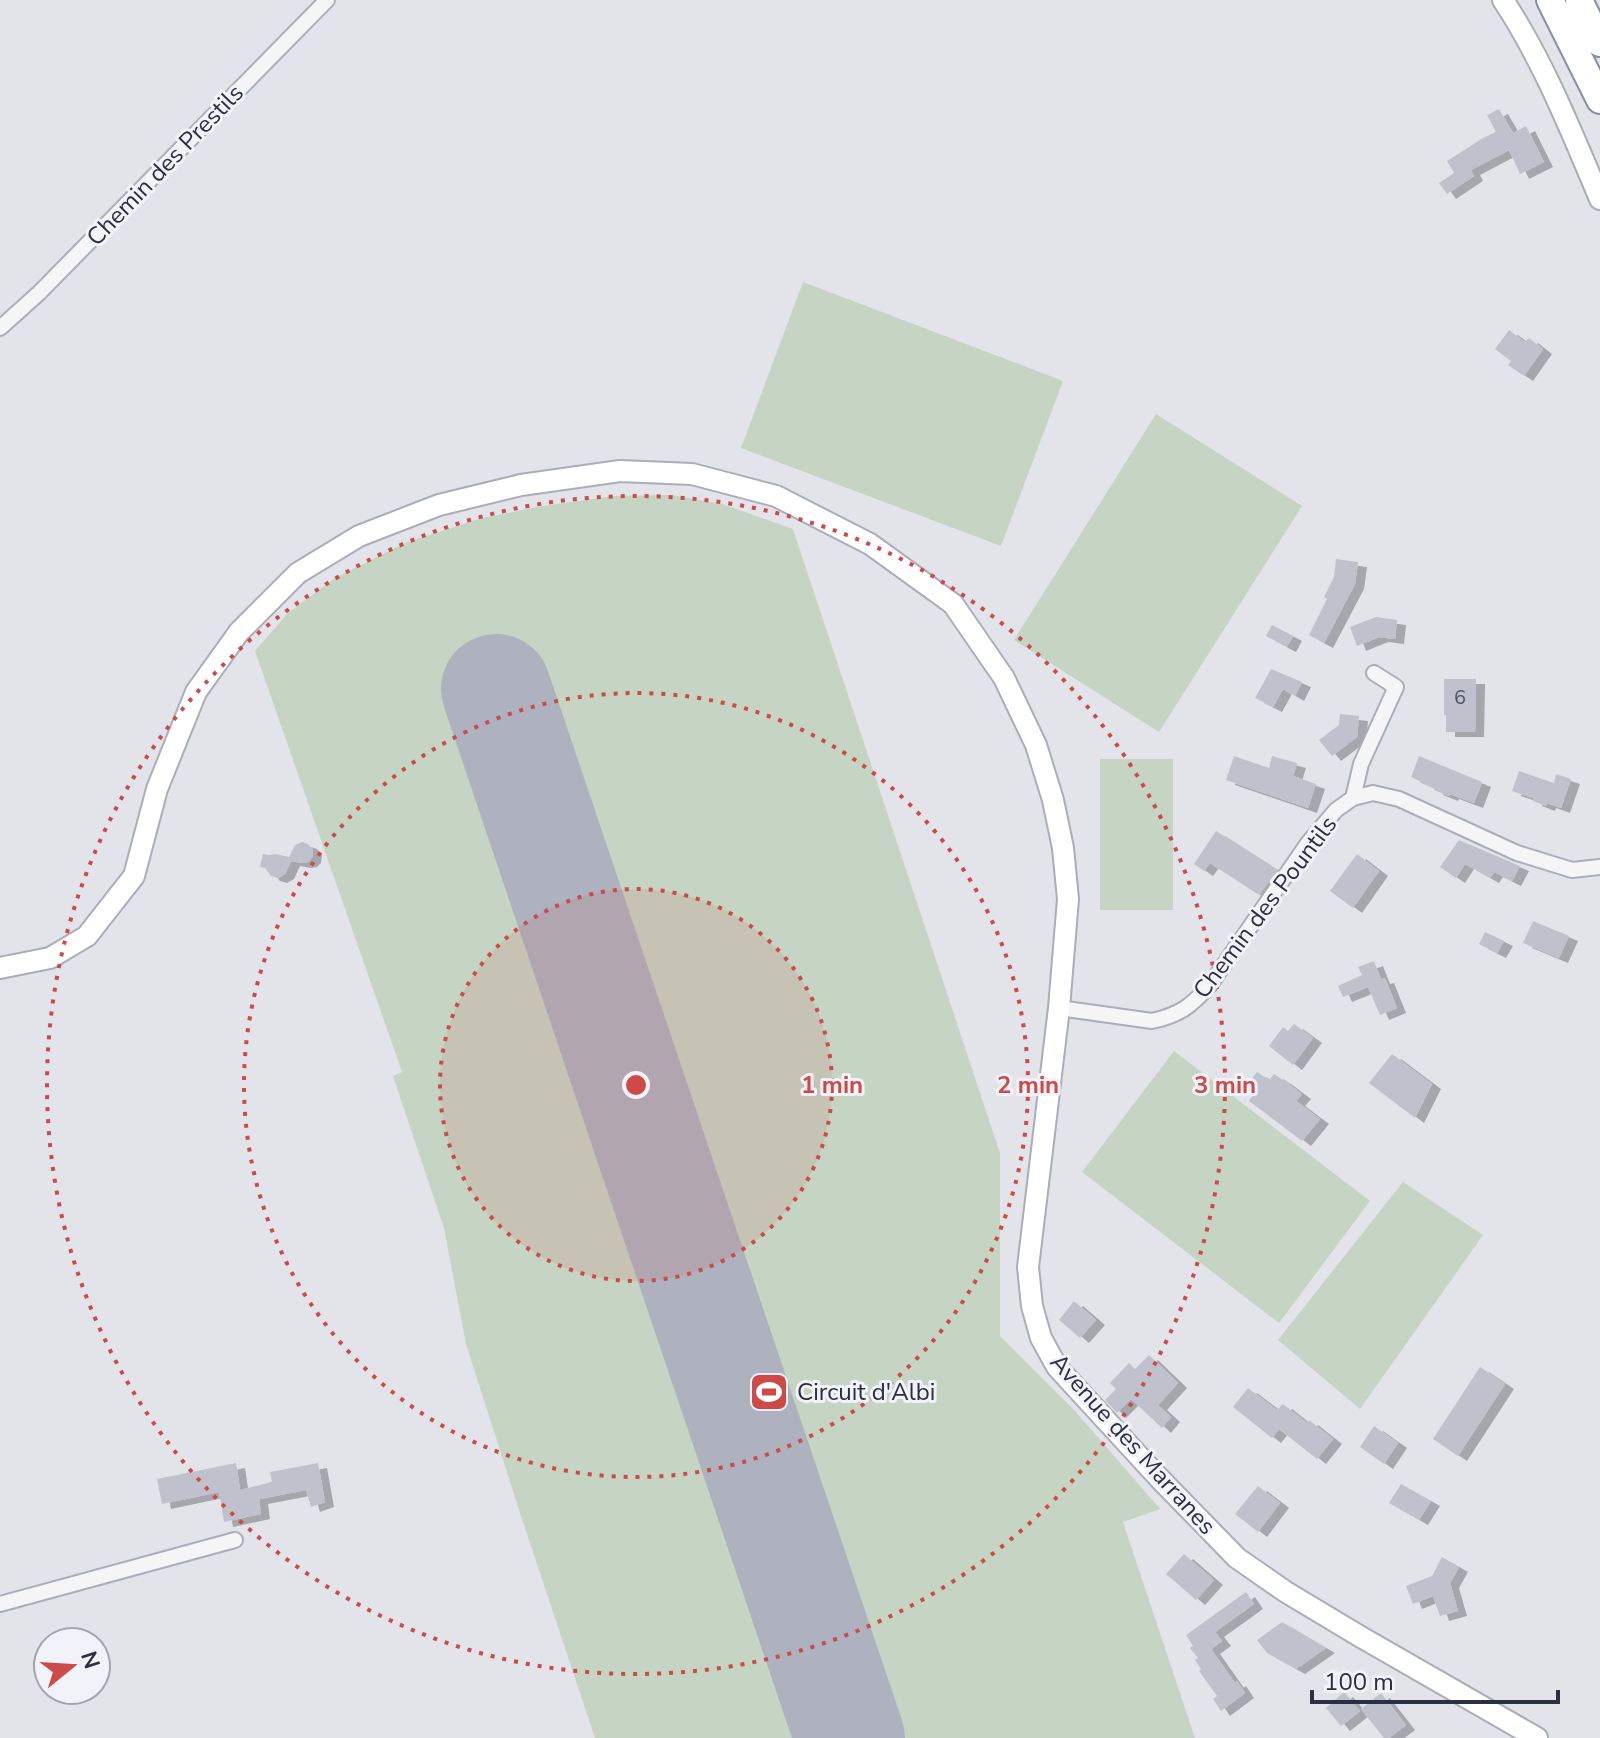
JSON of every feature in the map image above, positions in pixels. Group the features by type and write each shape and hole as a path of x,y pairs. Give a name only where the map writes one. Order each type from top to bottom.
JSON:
{"highway":[{"path":"1550,0 1600,100"},
{"path":"1579,0 1600,43"}],"street":[{"name":"Chemin des Prestils","path":"0,328 39,293 327,0"},
{"path":"1503,0 1561,106 1600,199"},
{"name":"Avenue des Marranes","path":"0,968 50,958 87,936 134,876 157,789 196,692 239,632 298,573 359,536 439,505 521,485 620,471 648,472 692,474 776,496 870,544 953,604 1004,678 1036,745 1053,800 1063,848 1068,899 1059,1008 1028,1267 1032,1306 1041,1338 1057,1367 1237,1558 1286,1592 1537,1738"},
{"path":"1353,798 1361,764 1396,687 1374,673"},
{"name":"Chemin des Pountils","path":"1059,1008 1152,1021 1166,1018 1192,1005 1210,985 1308,843 1336,810 1353,798 1373,793 1399,799 1517,853 1572,870 1600,867"},
{"path":"0,1604 235,1540"}],"green space":[{"path":"803,282 1063,381 1001,546 741,448"},
{"path":"1156,414 1302,506 1159,732 1014,640"},
{"path":"671,495 722,504 793,529 1000,1153 1000,1336 1075,1411 1160,1509 1123,1522 1195,1738 595,1738 466,1344 444,1228 393,1076 402,1072 255,651 288,613 335,578 405,543 482,518 614,496","holes":["534,676 731,1266 661,1292 460,701"]},
{"path":"1100,759 1173,759 1173,910 1100,910"},
{"path":"1174,1051 1370,1201 1279,1323 1082,1172"},
{"path":"1403,1182 1483,1235 1360,1409 1278,1340"}],"building":[{"path":"1499,109 1513,133 1526,126 1544,162 1520,174 1509,150 1471,170 1474,176 1447,194 1439,183 1454,173 1447,161 1496,132 1487,115"},
{"path":"1509,330 1525,342 1529,338 1543,349 1524,376 1508,365 1511,361 1495,349"},
{"path":"1336,559 1358,562 1355,584 1324,643 1309,635 1327,599 1324,597 1334,577"},
{"path":"1376,617 1397,620 1395,639 1379,637 1357,646 1350,627"},
{"path":"1272,625 1293,636 1287,647 1266,636"},
{"path":"1271,669 1302,682 1295,696 1283,689 1273,707 1255,698"},
{"path":"1444,679 1476,679 1475,732 1446,732"},
{"path":"1340,714 1359,716 1357,737 1332,756 1319,740 1339,725"},
{"path":"1234,756 1269,768 1272,756 1297,763 1293,776 1316,784 1308,808 1226,780"},
{"path":"1419,756 1482,782 1474,803 1434,790 1411,777"},
{"path":"1519,771 1554,783 1556,774 1571,779 1561,808 1547,803 1546,806 1512,791"},
{"path":"1216,831 1277,870 1259,895 1210,863 1204,871 1194,864"},
{"path":"1459,840 1520,866 1512,881 1494,872 1490,878 1465,864 1456,878 1440,867"},
{"path":"302,842 313,850 308,862 291,861 285,874 278,878 260,867 263,854 289,857 295,845"},
{"path":"1357,854 1379,871 1353,908 1330,891"},
{"path":"1533,921 1569,936 1559,958 1523,943"},
{"path":"1485,932 1504,941 1497,953 1479,944"},
{"path":"1374,961 1381,979 1385,978 1397,1008 1380,1015 1368,987 1343,997 1338,986 1362,975 1358,967"},
{"path":"1294,1024 1313,1038 1293,1065 1269,1046 1283,1027 1288,1031"},
{"path":"1392,1054 1432,1084 1415,1118 1369,1083"},
{"path":"1257,1072 1269,1080 1274,1074 1286,1082 1302,1094 1296,1101 1320,1119 1302,1141 1249,1101 1254,1094 1245,1087"},
{"path":"1074,1301 1096,1320 1080,1338 1059,1320"},
{"path":"1149,1355 1178,1383 1158,1405 1171,1417 1162,1428 1131,1399 1117,1413 1105,1400 1116,1389 1110,1383 1129,1363 1135,1369"},
{"path":"1480,1367 1505,1384 1458,1456 1433,1439"},
{"path":"1248,1388 1277,1410 1283,1404 1333,1439 1317,1459 1279,1429 1272,1438 1233,1407"},
{"path":"1374,1426 1398,1443 1384,1464 1360,1447"},
{"path":"236,1463 240,1490 272,1482 270,1472 318,1463 325,1502 311,1507 306,1490 259,1499 261,1514 224,1522 219,1492 162,1504 157,1479"},
{"path":"1401,1484 1431,1501 1419,1520 1389,1503"},
{"path":"1258,1486 1280,1503 1258,1532 1235,1514"},
{"path":"1184,1554 1214,1580 1196,1600 1166,1574"},
{"path":"1442,1557 1459,1567 1450,1583 1458,1611 1440,1616 1433,1596 1413,1604 1406,1586 1432,1576"},
{"path":"1246,1592 1254,1604 1215,1632 1222,1641 1211,1649 1245,1693 1221,1711 1213,1699 1217,1696 1199,1671 1201,1669 1195,1660 1198,1658 1190,1648 1193,1646 1186,1635"},
{"path":"1282,1622 1326,1648 1296,1669 1267,1653 1257,1640"},
{"path":"1344,1692 1360,1711 1341,1726 1326,1708"},
{"path":"1381,1693 1406,1725 1389,1738 1384,1738 1361,1709"}],"runway":[{"path":"496,689 850,1738"}],"place":[{"name":"Circuit d'Albi","path":"769,1392"}]}
